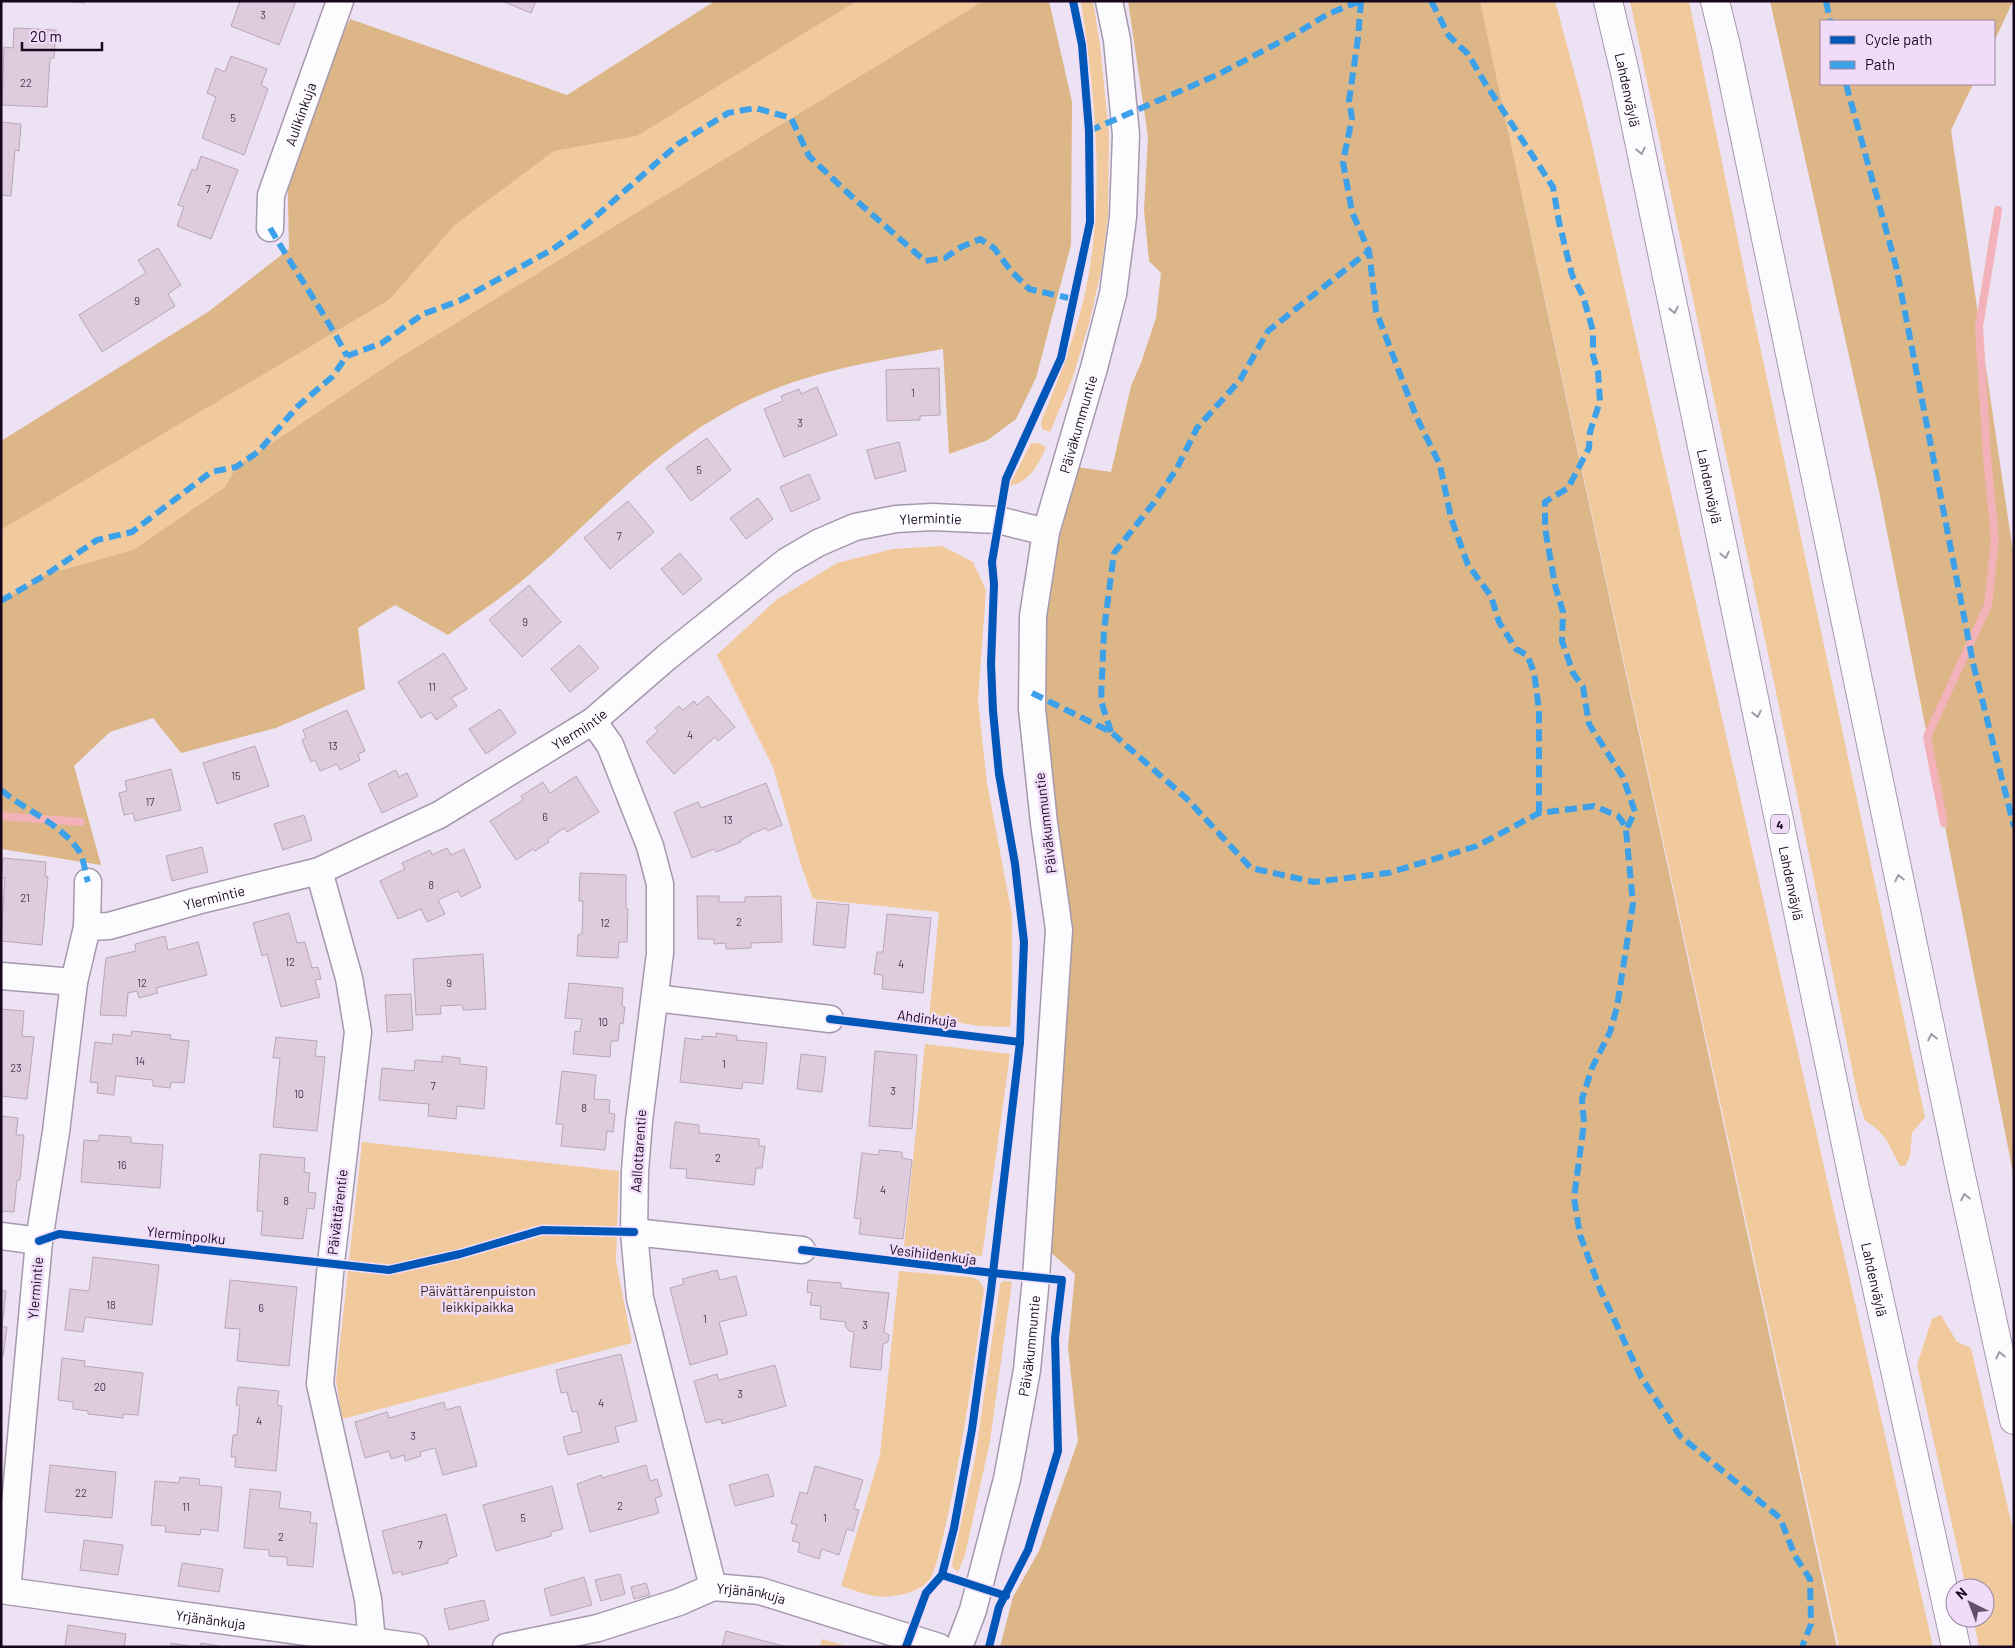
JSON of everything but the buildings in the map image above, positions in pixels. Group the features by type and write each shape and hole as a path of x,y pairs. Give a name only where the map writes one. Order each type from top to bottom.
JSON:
{"highway":[{"name":"Lahdenväylä","path":"1608,1 1626,73 1856,1193 1956,1647"},
{"path":"1715,1 2014,1420"}],"street":[{"name":"Aulikinkuja","path":"270,228 271,195 340,1"},
{"name":"Päiväkummuntie","path":"959,1647 978,1596 1007,1479 1026,1370 1036,1269 1059,930 1044,823 1032,709 1033,616 1046,532 1094,368 1113,294 1123,217 1126,135 1116,40 1109,1"},
{"name":"Ylermintie","path":"87,927 109,926 197,901 319,871 439,815 594,721 667,657 787,561 818,543 855,527 896,519 932,517 998,520 1046,532"},
{"name":"Aallottarentie","path":"594,721 610,745 658,869 660,884 660,953 635,1171 634,1232 640,1298 713,1587"},
{"name":"Päivättärentie","path":"319,871 349,978 358,1032 331,1263 320,1384 368,1598 372,1642"},
{"name":"Ylermintie","path":"7,1591 39,1241 56,1132 74,982 87,927 88,882"},
{"path":"1,976 74,982"},
{"path":"655,998 830,1019"},
{"path":"634,1232 802,1250"},
{"path":"1,1236 39,1241"},
{"name":"Yrjänänkuja","path":"506,1647 598,1628 679,1602 713,1587 760,1590 939,1647"},
{"name":"Yrjänänkuja","path":"7,1591 415,1647"}],"green space":[{"path":"857,1 983,1 397,359 236,467 225,487 133,550 47,574 1,601 1,530 389,300 455,225 554,151 637,136"},
{"path":"1081,1 1093,1 1100,45 1109,134 1108,215 1101,271 1090,320 1073,377 1050,432 1042,429 1041,422 1066,359 1081,310 1091,257 1095,220 1097,184 1094,110"},
{"path":"1480,1 1555,1 1582,101 1933,1647 1839,1647"},
{"path":"1630,1 1689,1 1755,323 1925,1117 1912,1133 1910,1156 1905,1166 1900,1166 1887,1141 1879,1131 1865,1120 1859,1103 1775,687"},
{"path":"1031,443 1038,443 1046,447 1040,460 1028,477 1009,486"},
{"path":"942,546 973,562 986,590 978,700 987,783 1012,915 1010,1027 980,1026 929,1018 939,912 813,899 800,862 773,767 717,655 776,600 837,563 893,549"},
{"path":"925,1044 1010,1054 982,1256 904,1246"},
{"name":"Päivättärenpuiston leikkipaikka","path":"362,1142 619,1171 616,1261 632,1343 342,1419 336,1380"},
{"path":"899,1271 970,1277 979,1281 984,1290 958,1463 935,1568 930,1579 919,1588 897,1596 881,1597 841,1586 880,1455"},
{"path":"1004,1281 1012,1282 990,1441 965,1555 958,1572 953,1568 952,1564 975,1459 1000,1284"},
{"path":"1941,1315 1957,1342 1971,1348 2014,1534 2014,1647 1979,1647 1975,1628 1995,1628 1995,1578 1964,1578 1917,1365 1932,1319"},
{"path":"822,1639 850,1647 820,1647"}],"shaded area":[{"path":"715,1 857,1 637,136 554,151 455,225 389,300 1,530 1,441 208,312 289,249 287,154 350,19 567,95"},
{"path":"983,1 1049,1 1072,102 1071,245 1036,378 1016,419 988,440 949,454 943,349 856,365 800,380 772,390 745,402 693,432 644,470 520,582 448,635 395,605 358,628 365,689 276,728 181,753 153,718 110,732 74,766 101,865 1,849 1,601 47,574 133,550 225,487 236,467 397,359"},
{"path":"1128,1 1480,1 1837,1647 1000,1647 1013,1597 1039,1551 1078,1441 1068,1347 1075,1274 1039,1242 1059,930 1032,709 1064,465 1111,472 1131,386 1156,318 1161,273 1149,261 1144,210 1148,137"},
{"path":"1770,1 2013,1 1995,40 1995,20 1820,20 1820,85 1973,85 1951,130 2014,559 2014,1178 1879,491"}],"waterway":[{"path":"1944,823 1927,737 1988,605 1995,540 1987,456 1979,327 1998,210"},
{"path":"1,816 81,822"}],"marked path":[{"path":"1089,131 1219,74 1297,33 1328,14 1360,1"},
{"path":"1361,1 1349,101 1352,118 1343,162 1352,212 1369,251 1376,311 1416,416 1440,465 1451,518 1468,565 1491,596 1499,622 1516,649 1527,655 1534,672 1539,710 1539,813"},
{"path":"1431,1 1449,36 1468,54 1553,187 1559,222 1572,275 1583,296 1593,331 1593,356 1598,372 1600,401 1590,432 1589,448 1568,488 1545,502 1545,528 1555,585 1563,612 1562,641 1573,673 1583,687 1589,724 1623,777 1635,812 1626,830"},
{"path":"1826,1 1830,20"},
{"path":"1846,85 1896,266 1973,663 2014,827"},
{"path":"1,601 47,574 97,540 132,532 211,472 236,467 258,452 298,406 332,377 347,356 382,343 423,314 459,301 553,249 585,226 678,144 728,113 755,108 791,118 809,156 925,261 945,258 961,247 980,239 994,248 1011,271 1029,289 1073,299"},
{"path":"270,228 329,323 347,356"},
{"path":"1111,732 1101,701 1104,630 1114,553 1156,500 1177,468 1197,428 1240,380 1268,331 1369,251"},
{"path":"1032,693 1111,732 1187,799 1251,868 1314,882 1388,873 1477,846 1539,813 1594,806 1618,816 1626,830 1633,904 1617,1007 1610,1032 1592,1068 1582,1099 1584,1123 1574,1198 1580,1235 1600,1289 1641,1377 1680,1436 1780,1518 1795,1556 1810,1579 1811,1624 1802,1647"},
{"path":"1,790 53,825 71,841 81,854 88,882"}],"cycle path":[{"path":"906,1647 926,1593 942,1575 954,1528 972,1429 991,1290 1020,1042 1024,942 1015,864 999,774 993,711 991,664 994,584 992,562 1006,479 1061,358 1090,222 1089,131 1082,45 1073,1"},
{"name":"Ahdinkuja","path":"830,1019 1020,1042"},
{"name":"Ylerminpolku","path":"39,1241 59,1234 389,1270 460,1254 542,1230 634,1232"},
{"name":"Vesihiidenkuja","path":"802,1250 1062,1280 1055,1338 1058,1451 1028,1550 999,1607 989,1647"},
{"path":"942,1575 1006,1596"}]}
